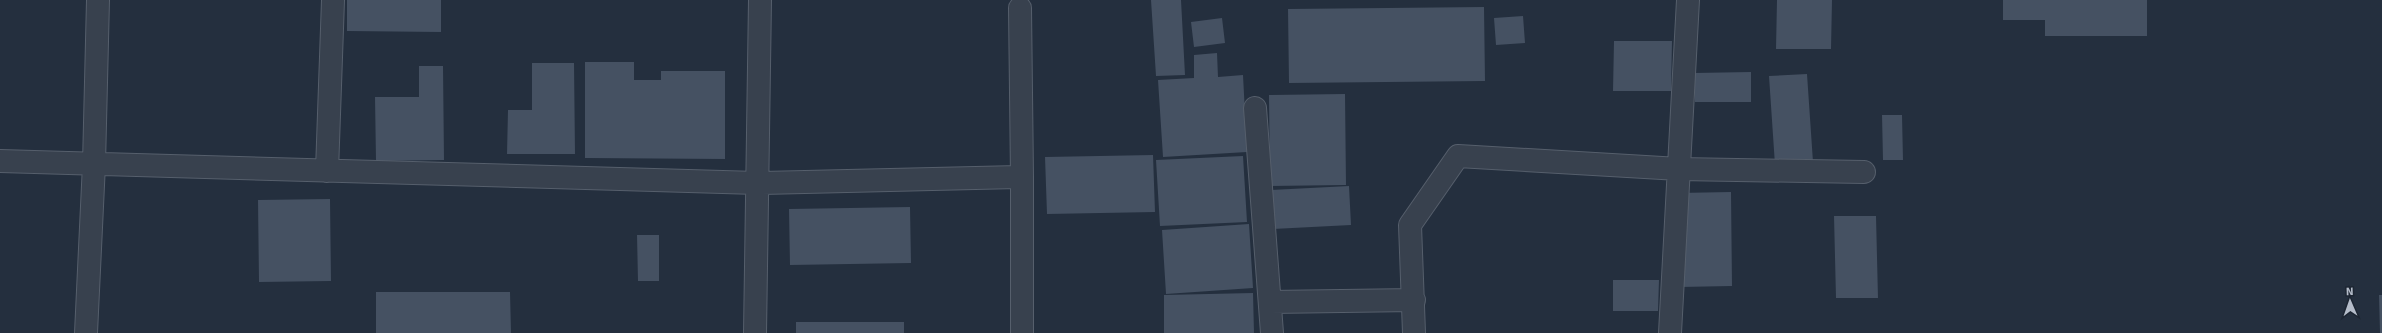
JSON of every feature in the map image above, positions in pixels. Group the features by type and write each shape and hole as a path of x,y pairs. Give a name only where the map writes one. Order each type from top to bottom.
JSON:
{"street":[{"path":"86,333 94,164 98,0"},
{"path":"327,171 333,0"},
{"path":"755,333 760,0"},
{"path":"1670,333 1688,0"},
{"path":"1020,8 1022,333"},
{"path":"1255,108 1272,333"},
{"path":"1414,333 1414,300 1410,225 1458,156 1679,169 1864,172"},
{"path":"0,161 758,183 1022,177"},
{"path":"1270,302 1414,300"}],"building":[{"path":"347,0 441,0 441,32 347,31"},
{"path":"1151,0 1181,0 1185,75 1156,76"},
{"path":"1777,0 1832,0 1831,49 1776,49"},
{"path":"2003,0 2147,0 2147,36 2045,36 2045,20 2003,20"},
{"path":"1484,7 1485,81 1289,83 1288,9"},
{"path":"1523,16 1525,43 1496,45 1494,18"},
{"path":"1222,18 1225,43 1194,47 1191,22"},
{"path":"1614,41 1672,41 1671,91 1613,91"},
{"path":"1217,53 1218,77 1243,75 1247,152 1163,157 1158,80 1194,78 1194,55"},
{"path":"585,62 634,62 634,80 661,80 661,71 725,71 725,159 585,158"},
{"path":"532,63 574,63 575,154 507,154 508,110 532,110"},
{"path":"419,66 443,66 444,160 376,161 375,97 419,97"},
{"path":"1751,72 1751,102 1695,102 1694,73"},
{"path":"1807,74 1813,162 1775,165 1769,76"},
{"path":"1345,94 1346,185 1270,186 1269,95"},
{"path":"1882,115 1902,115 1903,160 1883,160"},
{"path":"1153,155 1155,212 1047,214 1045,157"},
{"path":"1243,156 1247,222 1160,226 1156,160"},
{"path":"1349,186 1351,225 1273,229 1271,190"},
{"path":"1731,192 1732,286 1680,287 1678,193"},
{"path":"330,199 331,281 259,282 258,200"},
{"path":"910,207 911,263 790,265 789,209"},
{"path":"1834,216 1876,216 1878,298 1836,298"},
{"path":"1249,224 1253,288 1166,294 1162,230"},
{"path":"637,235 659,235 659,281 638,281"},
{"path":"1613,280 1659,280 1658,311 1613,311"},
{"path":"376,292 510,292 511,333 376,333"},
{"path":"1253,293 1254,333 1164,333 1164,295"},
{"path":"2379,295 2382,295 2382,333 2380,333"},
{"path":"796,322 904,322 904,333 796,333"}]}
